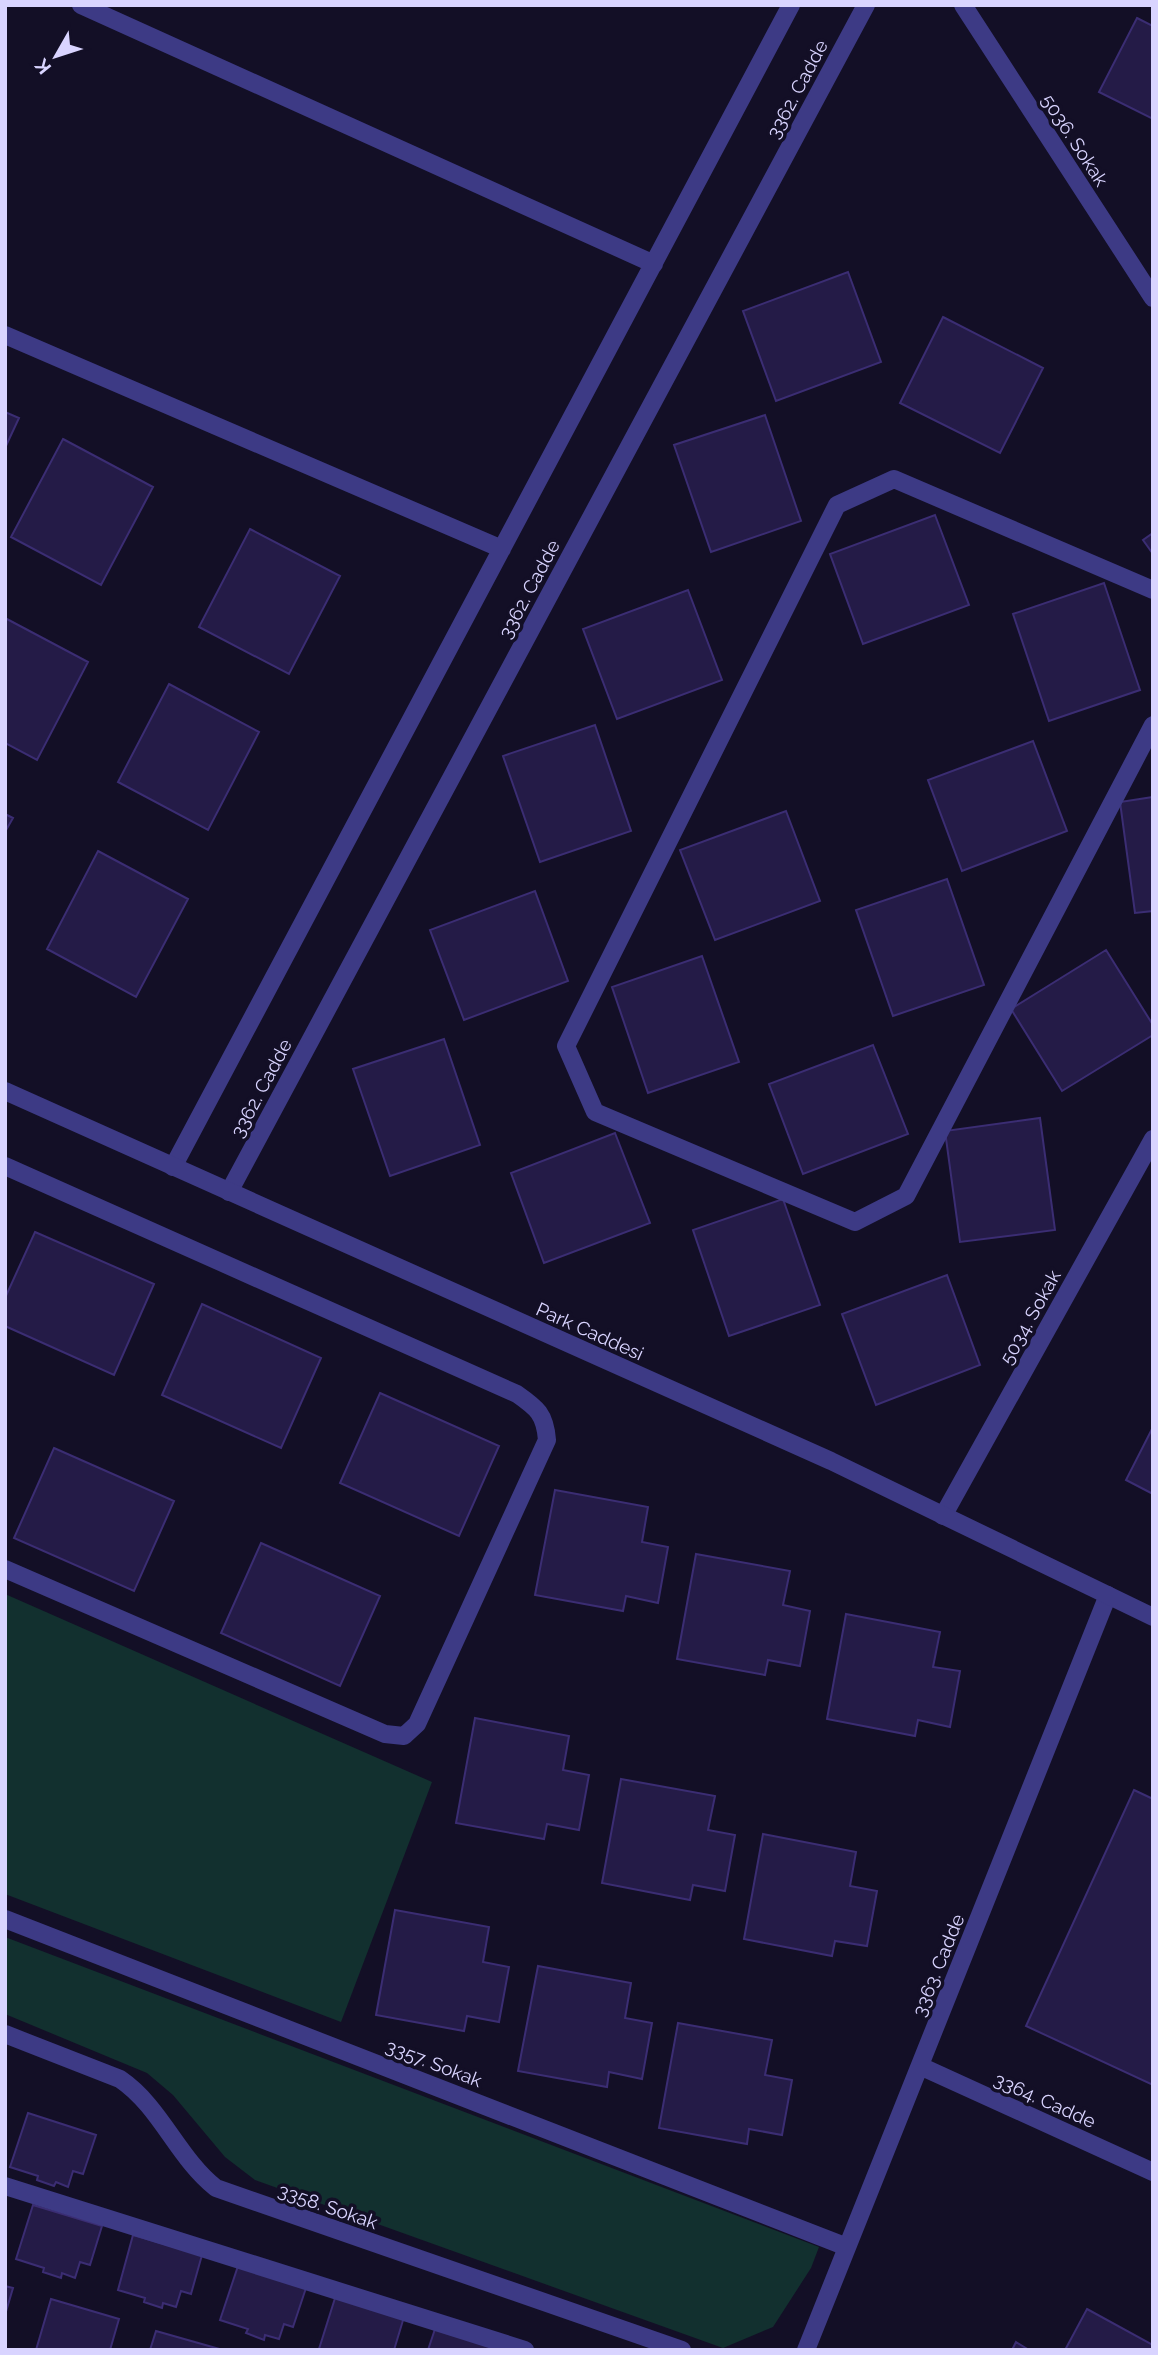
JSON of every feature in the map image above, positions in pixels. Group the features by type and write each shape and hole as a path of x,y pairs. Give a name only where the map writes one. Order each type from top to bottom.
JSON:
{"street":[{"path":"81,5 654,264"},
{"path":"173,1167 791,5"},
{"name":"3362. Cadde","path":"229,1192 866,5"},
{"name":"5036. Sokak","path":"963,5 1153,298"},
{"path":"5,335 502,549"},
{"path":"1153,590 894,479 836,505 566,1046 595,1112 855,1222 906,1196 1153,725"},
{"name":"Park Caddesi","path":"5,1091 831,1461 1153,1617"},
{"name":"5034. Sokak","path":"943,1516 1153,1139"},
{"path":"5,1166 517,1394 533,1405 546,1423 547,1440 417,1724 404,1737 385,1734 5,1569"},
{"name":"3363. Cadde","path":"806,2350 1108,1595"},
{"name":"3357. Sokak","path":"5,1919 847,2247"},
{"name":"3358. Sokak","path":"5,2034 120,2079 132,2087 151,2108 191,2165 216,2188 682,2350"},
{"name":"3364. Cadde","path":"919,2066 1153,2172"},
{"path":"5,2186 525,2350"}],"green space":[{"path":"5,1594 432,1782 341,2022 5,1894"},
{"path":"5,1937 819,2247 811,2268 773,2327 723,2348 255,2180 225,2157 173,2095 147,2073 5,2014"}],"building":[{"path":"1137,18 1153,26 1153,119 1099,92"},
{"path":"848,272 881,362 776,401 743,311"},
{"path":"943,317 1043,368 1000,453 900,403"},
{"path":"5,412 19,418 5,448"},
{"path":"765,415 801,521 711,552 674,445"},
{"path":"63,439 153,487 101,585 11,537"},
{"path":"935,515 969,605 863,644 830,554"},
{"path":"250,529 340,576 289,674 199,627"},
{"path":"1153,533 1153,554 1143,540"},
{"path":"1104,583 1140,690 1049,721 1013,614"},
{"path":"688,590 722,680 617,719 583,629"},
{"path":"5,618 88,662 37,760 5,743"},
{"path":"169,684 259,732 208,830 118,782"},
{"path":"595,725 631,831 540,862 503,756"},
{"path":"1033,741 1067,831 962,871 928,780"},
{"path":"1153,797 1153,911 1135,913 1120,802"},
{"path":"786,811 820,901 715,940 680,850"},
{"path":"5,814 13,818 5,832"},
{"path":"98,851 188,899 136,997 47,949"},
{"path":"947,879 984,985 893,1016 856,910"},
{"path":"535,891 568,981 464,1020 430,930"},
{"path":"1106,950 1153,1025 1153,1035 1062,1091 1011,1009"},
{"path":"702,956 739,1062 648,1093 612,987"},
{"path":"444,1039 480,1145 390,1176 353,1069"},
{"path":"873,1045 908,1134 803,1174 769,1084"},
{"path":"1040,1118 1055,1230 960,1242 945,1131"},
{"path":"615,1133 650,1223 544,1263 511,1173"},
{"path":"783,1199 820,1305 729,1336 693,1230"},
{"path":"35,1232 154,1284 114,1375 5,1326 5,1298"},
{"path":"947,1275 980,1365 876,1405 842,1314"},
{"path":"202,1304 321,1358 281,1448 162,1395"},
{"path":"380,1393 499,1446 459,1536 340,1483"},
{"path":"1153,1427 1153,1494 1126,1480"},
{"path":"54,1448 174,1501 134,1591 14,1538"},
{"path":"555,1490 648,1507 642,1542 668,1547 658,1603 626,1596 623,1611 535,1595"},
{"path":"261,1543 380,1596 340,1686 221,1633"},
{"path":"696,1554 790,1571 783,1605 810,1611 800,1666 768,1660 765,1675 677,1659"},
{"path":"846,1614 940,1632 933,1667 960,1671 950,1727 918,1720 915,1736 827,1719"},
{"path":"475,1718 569,1736 563,1770 589,1775 579,1830 547,1824 544,1839 456,1823"},
{"path":"621,1779 715,1796 708,1830 735,1835 725,1891 693,1885 690,1900 602,1883"},
{"path":"1134,1790 1153,1799 1153,2085 1026,2026"},
{"path":"763,1834 856,1852 850,1886 877,1891 867,1946 835,1941 832,1956 744,1939"},
{"path":"395,1910 489,1927 483,1962 509,1967 499,2022 467,2016 464,2031 376,2015"},
{"path":"538,1966 631,1983 625,2018 652,2023 642,2079 609,2072 607,2087 518,2071"},
{"path":"678,2023 772,2040 765,2075 792,2080 782,2135 749,2129 747,2144 659,2128"},
{"path":"28,2113 96,2135 83,2174 73,2171 68,2187 56,2182 54,2186 37,2180 38,2176 10,2167"},
{"path":"33,2205 102,2226 90,2265 80,2262 75,2278 62,2273 61,2278 43,2272 44,2268 16,2259"},
{"path":"133,2235 202,2255 191,2294 181,2291 176,2307 163,2303 162,2308 144,2302 145,2298 118,2290"},
{"path":"238,2266 306,2288 293,2327 284,2324 279,2339 265,2335 264,2340 246,2333 248,2329 220,2320"},
{"path":"5,2286 13,2288 5,2315"},
{"path":"336,2295 404,2317 394,2350 319,2349"},
{"path":"51,2299 119,2319 110,2350 36,2350"},
{"path":"1087,2309 1153,2345 1153,2350 1065,2350"},
{"path":"436,2326 503,2350 428,2350"},
{"path":"156,2331 223,2350 150,2350"},
{"path":"1016,2342 1029,2350 1012,2350"}]}
